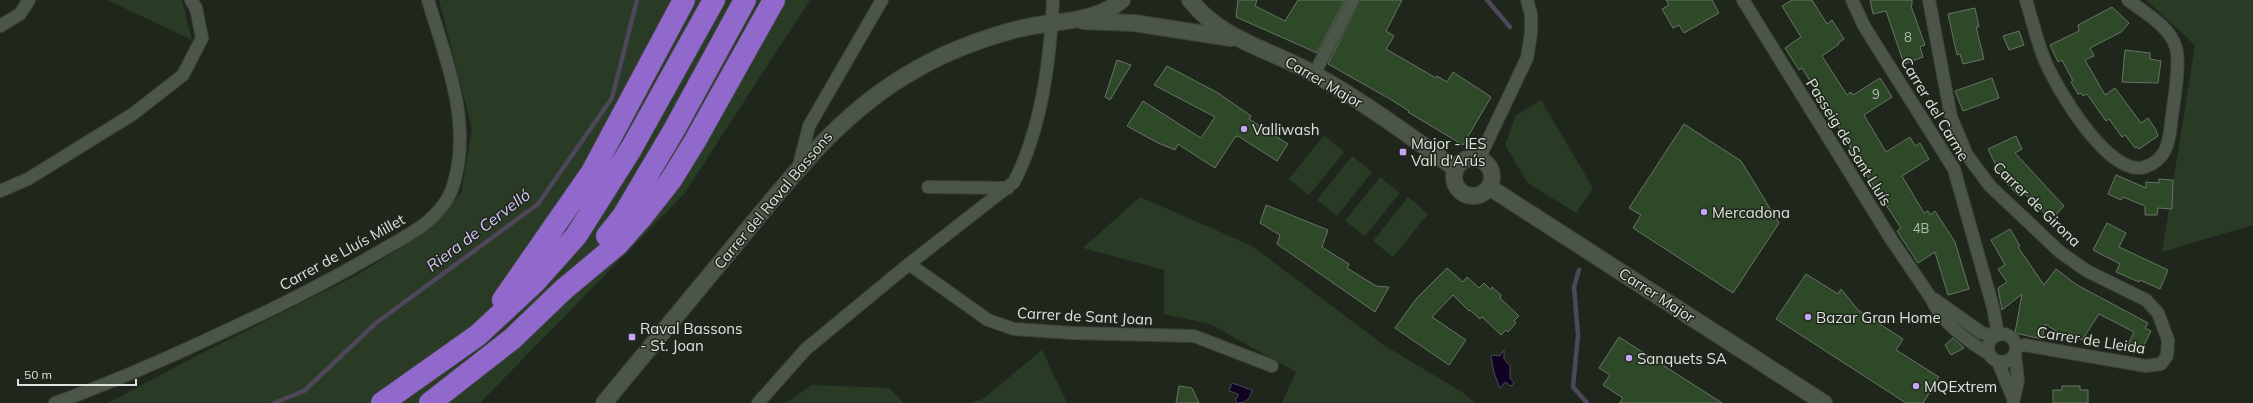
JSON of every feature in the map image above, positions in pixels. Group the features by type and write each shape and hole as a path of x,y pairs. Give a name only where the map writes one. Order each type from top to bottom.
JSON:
{"highway":[{"path":"478,335 592,172 684,0"},
{"path":"382,403 478,335 535,282 576,236 631,149 714,0"},
{"path":"563,290 623,216 674,130 745,0"},
{"path":"430,403 512,339 563,290 618,244 671,180 774,0"}],"street":[{"path":"0,26 20,14 29,0"},
{"path":"0,191 28,179 133,114 183,75 202,38 196,8 191,0"},
{"name":"Carrer de Lluís Millet","path":"55,403 98,388 207,340 324,284 404,237 437,212 449,196 455,179 459,158 460,132 456,92 428,0"},
{"path":"799,165 809,126 882,0"},
{"path":"758,403 806,349 909,264 1014,182 1024,163 1043,92 1052,23 1053,0"},
{"path":"1072,20 1110,9 1122,0"},
{"name":"Carrer Major","path":"1190,0 1205,17 1239,39 1314,74 1401,129 1456,169"},
{"path":"1314,74 1353,0"},
{"path":"1479,159 1527,58 1531,20 1527,0"},
{"name":"Passeig de Sant Lluís","path":"1743,0 1891,239 1932,298 1936,308 1951,325 1993,358"},
{"name":"Carrer del Carme","path":"1852,0 1864,26 1954,169 1991,299 1996,336"},
{"name":"Carrer de Girona","path":"1930,0 1951,117 1967,155 1990,186 2060,252 2087,271 2146,300 2158,313 2168,340 2167,356 2161,364"},
{"path":"2026,0 2045,61 2069,104 2101,147 2119,162 2139,169 2154,164 2165,153 2170,131 2177,66 2176,49 2165,28 2128,0"},
{"path":"1072,20 1134,23 1239,39"},
{"name":"Carrer del Raval Bassons","path":"604,403 799,165 855,110 885,88 917,68 978,42 1018,29 1072,20"},
{"path":"1465,159 1479,159 1490,168 1492,174 1489,187 1480,195 1468,194 1457,186 1455,181 1456,169 1465,159"},
{"path":"928,187 1008,188"},
{"name":"Carrer Major","path":"1489,187 1824,403"},
{"name":"Carrer de Sant Joan","path":"909,264 988,320 1014,329 1088,334 1194,336 1272,366"},
{"name":"Passeig de Sant Lluís","path":"1932,298 1982,333 1996,336 2003,334 2012,338 2016,350"},
{"path":"1996,336 1988,344 2013,400"},
{"name":"Carrer de Lleida","path":"2016,350 2024,345 2146,366 2161,364"},
{"path":"1993,358 2006,362 2016,350"},
{"path":"2013,400 2018,381 2016,350"}],"green space":[{"path":"107,0 182,0 192,40"},
{"path":"439,0 810,0 684,194 480,403 108,403 200,354 359,274 431,228 461,193 472,129"},
{"path":"2146,0 2253,0 2253,225 2162,252 2195,45"},
{"path":"1541,100 1593,188 1576,213 1528,183 1505,145 1516,115"},
{"path":"1324,135 1344,152 1309,195 1289,179"},
{"path":"1352,156 1372,172 1337,216 1317,200"},
{"path":"1380,177 1400,193 1365,236 1345,221"},
{"path":"1140,197 1252,246 1385,346 1462,392 1475,403 1282,403 1296,372 1210,324 1164,314 1164,270 1083,248"},
{"path":"1408,197 1428,214 1393,257 1373,241"},
{"path":"1042,350 1067,403 969,403 983,399"},
{"path":"812,385 889,388 904,403 786,403"}],"shaded area":[{"path":"1504,350 1504,359 1510,366 1510,378 1514,383 1511,386 1505,382 1500,388 1494,373 1491,357 1493,355 1500,356"},
{"path":"1232,383 1252,390 1248,400 1237,403 1235,399 1238,397 1238,394 1229,391"}],"building":[{"path":"1238,0 1257,0 1255,6 1285,21 1298,0 1345,0 1317,53 1236,17"},
{"path":"1360,0 1402,0 1386,31 1394,36 1386,49 1436,78 1437,76 1447,82 1453,72 1491,97 1463,145 1408,112 1409,111 1390,99 1328,64"},
{"path":"1666,0 1712,0 1719,13 1684,33 1679,25 1673,28 1662,9 1669,5"},
{"path":"1792,0 1812,0 1827,24 1832,20 1844,39 1822,56 1847,95 1851,92 1853,95 1880,78 1892,97 1864,115 1886,152 1910,137 1915,146 1920,143 1929,159 1902,176 1924,213 1928,211 1930,215 1935,211 1955,242 1969,289 1948,295 1935,252 1918,263 1897,231 1901,228 1849,148 1851,147 1802,68 1799,70 1785,48 1801,37 1782,6"},
{"path":"1870,0 1912,0 1911,6 1925,45 1920,47 1923,57 1904,64 1886,11 1873,14"},
{"path":"2112,7 2129,23 2121,32 2090,48 2094,56 2085,60 2105,95 2115,88 2141,123 2148,118 2156,130 2158,136 2139,149 2137,147 2135,148 2125,135 2122,137 2109,119 2106,121 2087,94 2083,96 2081,93 2078,94 2071,82 2073,81 2062,60 2058,62 2050,45 2079,31 2078,25"},
{"path":"1975,8 1979,27 1976,27 1984,59 1963,64 1960,54 1957,55 1948,14"},
{"path":"2019,31 2024,45 2009,50 2003,36"},
{"path":"2125,50 2150,53 2150,59 2161,61 2158,83 2122,82"},
{"path":"1117,60 1131,65 1110,100 1105,97"},
{"path":"1167,66 1218,93 1251,116 1249,119 1288,144 1277,161 1238,136 1235,137 1215,168 1178,144 1175,150 1156,142 1127,126 1143,101 1201,138 1215,117 1154,85"},
{"path":"1992,78 1999,98 1963,111 1955,91"},
{"name":"Mercadona","path":"1684,124 1741,161 1779,223 1733,293 1633,228 1641,215 1629,208"},
{"path":"2016,136 2022,149 2015,153 2064,206 2051,220 2024,193 2020,197 2003,180 1988,149"},
{"path":"2116,175 2146,188 2146,182 2159,183 2159,179 2173,180 2172,209 2158,208 2157,215 2145,215 2145,206 2123,197 2121,200 2108,194"},
{"path":"1266,205 1328,230 1322,247 1349,264 1347,268 1376,286 1389,287 1375,312 1277,244 1280,235 1260,223"},
{"path":"2107,223 2126,233 2119,247 2168,270 2160,289 2116,272 2120,264 2093,250"},
{"path":"2010,229 2020,246 2018,247 2044,285 2056,269 2077,285 2148,323 2145,328 2151,331 2140,353 2127,347 2134,332 2099,314 2082,340 2069,333 2066,337 2045,324 2042,339 2015,333 2022,294 2002,310 1998,288 2007,282 1998,269 2005,265 1991,240"},
{"path":"1447,268 1463,282 1467,277 1479,288 1484,283 1491,290 1492,287 1501,295 1500,298 1519,316 1514,321 1516,323 1508,332 1506,330 1501,335 1482,317 1480,319 1470,310 1469,311 1453,295 1432,317 1466,340 1449,365 1395,328 1416,299"},
{"path":"1806,274 1838,294 1841,289 1858,310 1903,339 1896,350 1939,377 1923,403 1906,403 1776,319"},
{"name":"Sanquets SA","path":"1619,337 1722,403 1619,403 1623,398 1603,385 1610,375 1599,368"},
{"path":"1953,338 1964,348 1951,355 1945,345"},
{"path":"1179,386 1192,388 1199,403 1176,403"},
{"path":"2062,386 2080,386 2080,390 2088,390 2088,403 2053,403 2053,390 2062,390"}],"waterway":[{"name":"Riera de Cervelló","path":"274,403 304,391 376,323 538,204 612,98 637,0"},
{"path":"1487,0 1510,27"},
{"name":"Riera de Cervelló","path":"1579,270 1574,287 1578,335 1573,387 1587,403"}],"place":[{"name":"Valliwash","path":"1244,129"},
{"name":"Major - IES Vall d'Arús","path":"1403,152"},
{"name":"Mercadona","path":"1704,212"},
{"name":"Bazar Gran Home","path":"1808,317"},
{"name":"Raval Bassons - St. Joan","path":"632,337"},
{"name":"Sanquets SA","path":"1629,358"},
{"name":"MQExtrem","path":"1916,386"}]}
